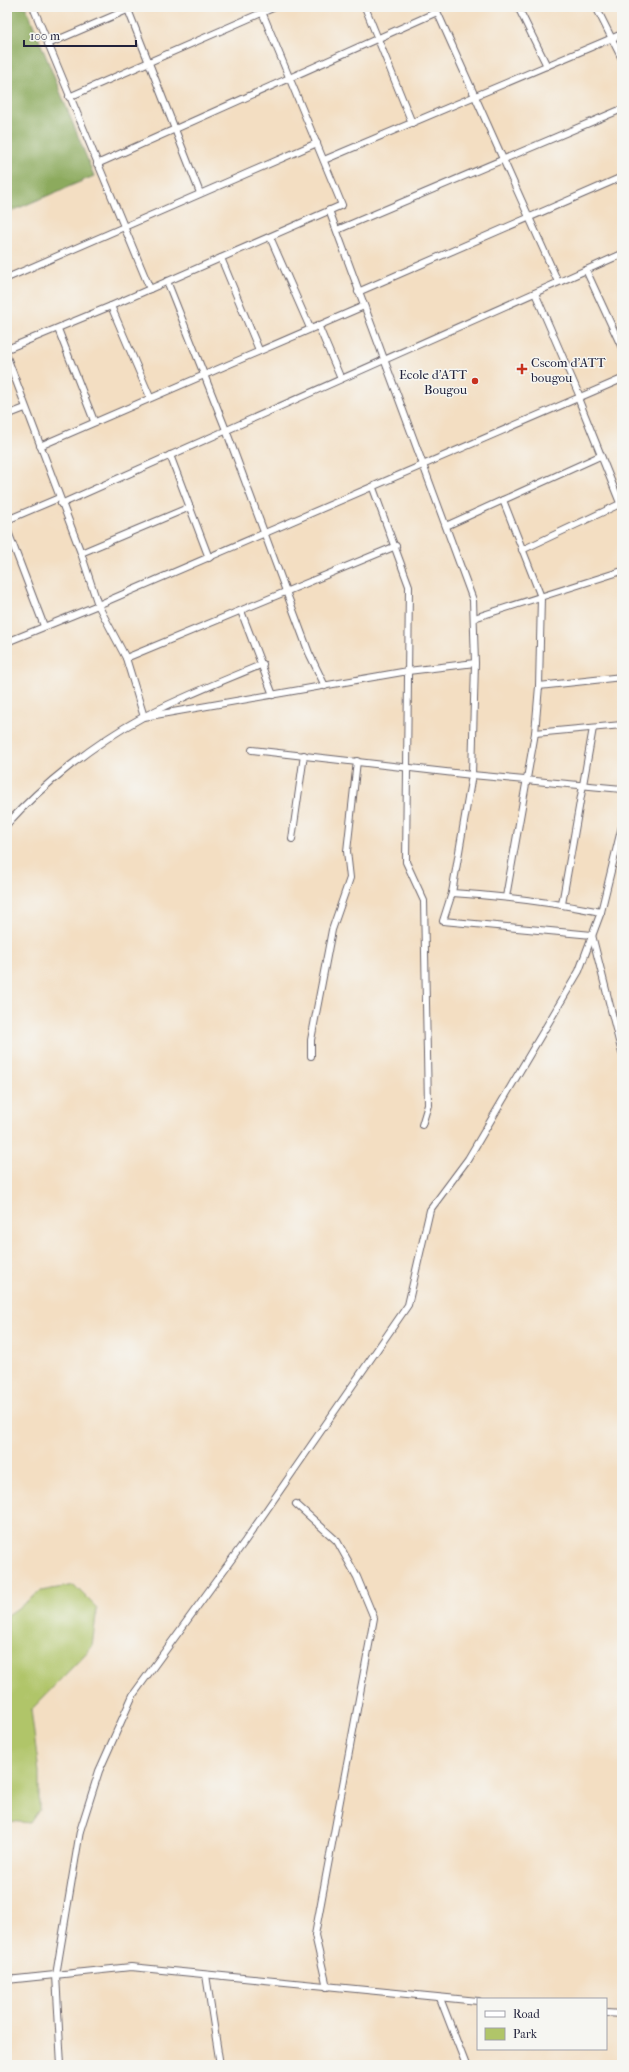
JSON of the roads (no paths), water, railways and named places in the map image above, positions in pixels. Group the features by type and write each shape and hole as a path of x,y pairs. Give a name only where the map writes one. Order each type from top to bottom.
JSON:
{"street":[{"path":"33,7 69,97 150,289"},
{"path":"69,97 262,10 275,7"},
{"path":"365,7 412,123"},
{"path":"518,7 547,66"},
{"path":"596,7 622,59"},
{"path":"48,44 129,8 200,193"},
{"path":"7,349 112,306 342,205 262,10"},
{"path":"97,164 378,39 436,10 558,282"},
{"path":"324,160 622,34"},
{"path":"337,230 503,161 622,109"},
{"path":"7,278 123,226 317,143"},
{"path":"358,292 622,177"},
{"path":"329,210 383,360 473,600 475,663 472,775 452,893 443,921 592,935"},
{"path":"270,237 310,328"},
{"path":"7,520 60,501 170,455 622,254"},
{"path":"221,258 259,350"},
{"path":"586,270 622,348"},
{"path":"167,281 226,430 309,653 324,686"},
{"path":"522,550 621,503 600,456 579,398 535,293"},
{"path":"112,306 150,397"},
{"path":"40,446 150,397 364,306"},
{"path":"318,325 341,379"},
{"path":"58,329 94,422"},
{"path":"7,357 60,501 81,553 98,605 126,658 144,717"},
{"path":"7,642 373,488 622,379"},
{"path":"7,415 25,408"},
{"path":"170,455 209,558"},
{"path":"446,526 600,456"},
{"path":"373,488 396,546 409,586 406,862 424,901 426,936 428,1105 422,1125"},
{"path":"503,500 541,597 539,686 535,733 506,897"},
{"path":"81,553 190,507"},
{"path":"7,529 44,626"},
{"path":"126,658 396,546"},
{"path":"474,618 622,571"},
{"path":"241,610 273,695"},
{"path":"144,717 408,671 475,663"},
{"path":"7,824 29,799 117,732 144,717 262,664"},
{"path":"539,686 622,677"},
{"path":"535,733 622,725"},
{"path":"562,904 593,728"},
{"path":"252,750 407,766 472,775 622,789"},
{"path":"292,839 304,755"},
{"path":"311,1056 311,1040 332,930 350,878 347,851 357,761"},
{"path":"61,2065 56,1975 80,1831 99,1771 133,1695 246,1541 408,1305 430,1210 468,1159 579,971 601,912 621,836 622,826"},
{"path":"452,893 506,897 562,904 601,912"},
{"path":"592,935 622,1053"},
{"path":"296,1504 337,1541 357,1577 374,1618 315,1935 327,1987"},
{"path":"7,1980 131,1967 477,2001"},
{"path":"206,1975 220,2065"},
{"path":"440,1998 466,2065"},
{"path":"607,2013 622,2014"}],"place":[{"name":"Cscom d'ATT bougou","path":"522,369"},
{"name":"Ecole d'ATT Bougou","path":"475,381"}]}
